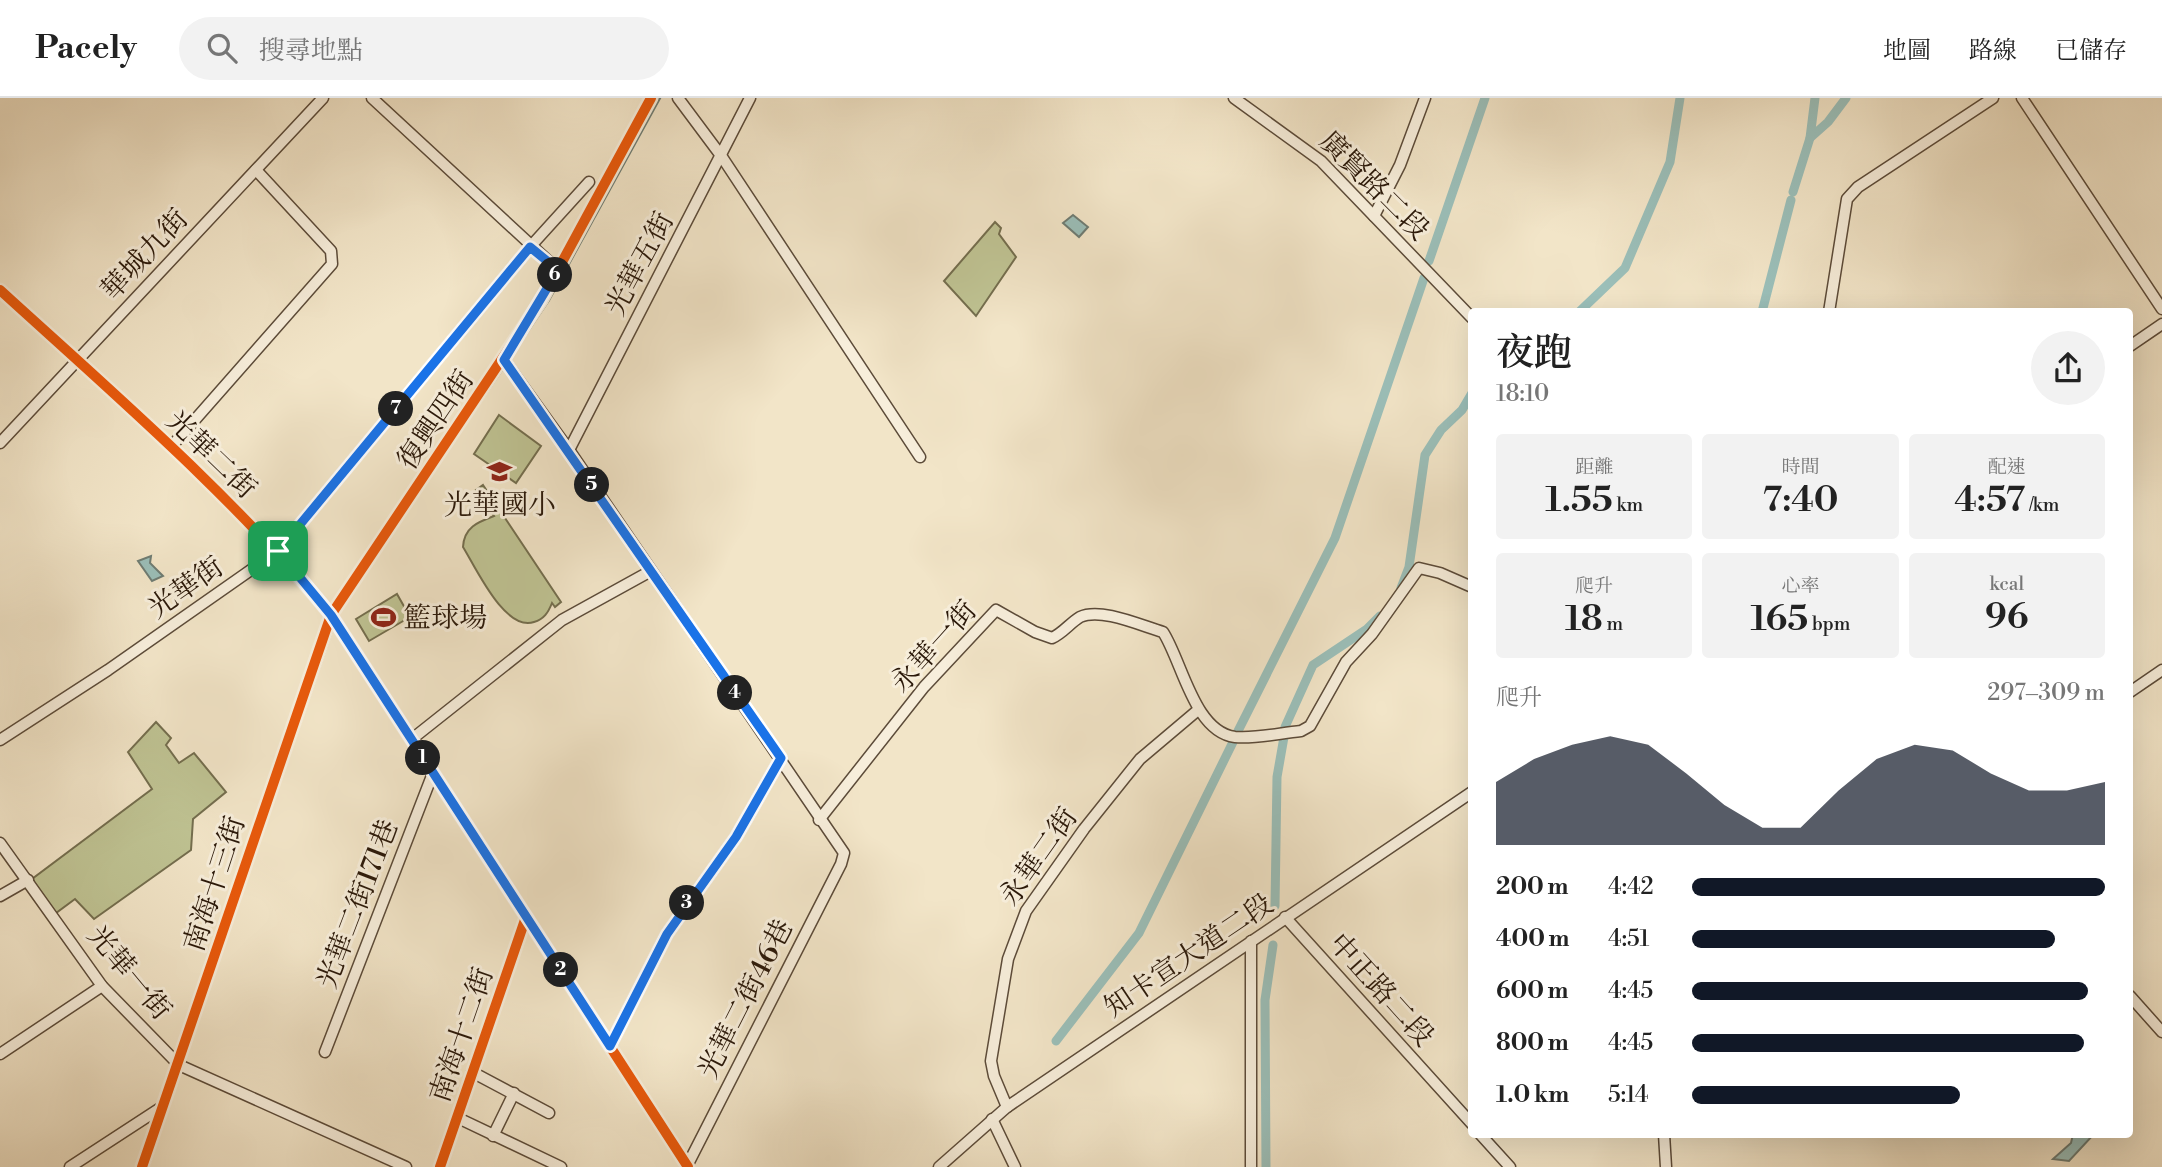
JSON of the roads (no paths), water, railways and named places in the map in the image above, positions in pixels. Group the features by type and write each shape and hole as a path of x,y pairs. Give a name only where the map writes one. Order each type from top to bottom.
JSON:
{"street":[{"name":"華城九街","path":"0,443 323,98"},
{"path":"372,98 530,247 558,270"},
{"name":"復興四街","path":"331,615 504,360 558,270 652,98"},
{"path":"678,98 722,157 920,457"},
{"name":"光華五街","path":"569,450 750,98"},
{"name":"廣賢路二段","path":"1234,98 1321,161 1468,314"},
{"path":"1374,216 1399,165 1425,98"},
{"path":"1830,308 1847,199 1858,187 1993,98"},
{"path":"2022,98 2162,309"},
{"path":"171,447 332,264 331,251 256,170"},
{"name":"光華街","path":"0,740 108,670 278,551 530,247 589,182"},
{"name":"光華二街","path":"0,290 171,447 278,551 331,615 687,1166"},
{"path":"2133,343 2162,324"},
{"path":"504,360 781,758 819,820"},
{"name":"永華一街","path":"819,820 925,687 996,610 1035,632 1052,638 1080,617 1091,615 1134,621 1163,632 1198,710 1230,736 1242,737 1306,729 1313,723 1346,662 1379,625 1419,568 1440,573 1468,585"},
{"path":"412,739 562,620 649,572"},
{"name":"南海十三街","path":"142,1167 331,615"},
{"path":"2133,690 2162,670"},
{"name":"永華二街","path":"1007,1107 991,1061 1017,928 1084,829 1140,758 1198,710"},
{"path":"610,1046 667,934 736,837 781,758"},
{"name":"光華二街171巷","path":"325,1052 433,773"},
{"name":"知卡宣大道二段","path":"939,1167 1007,1107 1468,795"},
{"name":"光華二街46巷","path":"687,1166 841,864 844,852 819,820"},
{"name":"光華一街","path":"0,843 102,986 179,1065 406,1167"},
{"path":"0,896 28,880"},
{"name":"南海十二街","path":"440,1167 526,917"},
{"name":"中正路二段","path":"1285,917 1468,1120"},
{"path":"1251,941 1251,1167"},
{"path":"0,1054 102,986"},
{"path":"2133,999 2162,1032"},
{"path":"2150,1019 2162,1011"},
{"path":"472,1072 549,1113"},
{"path":"493,1136 514,1093"},
{"path":"70,1167 162,1107"},
{"path":"458,1118 561,1167"},
{"path":"992,1119 1015,1167"},
{"path":"1484,1138 1510,1167"},
{"path":"1664,1138 1666,1167"}],"water":[{"path":"1073,215 1088,227 1079,237 1063,223"},
{"path":"151,556 150,563 163,576 152,581 138,561"},
{"path":"2072,1138 2090,1138 2069,1161 2053,1159 2071,1143"}],"waterway":[{"path":"509,359 549,300 660,98"},
{"path":"1429,261 1485,98"},
{"path":"1583,308 1625,268 1670,162 1680,98"},
{"path":"1793,192 1810,138 1815,98"},
{"path":"1810,138 1828,122 1846,98"},
{"path":"1763,308 1791,200"},
{"path":"1237,733 1335,538 1424,278"},
{"path":"456,437 504,367"},
{"path":"1401,588 1409,567 1425,455 1441,430 1462,410 1468,400"},
{"path":"1285,727 1313,665 1367,629 1380,616"},
{"path":"252,862 332,630"},
{"path":"1275,906 1277,777 1284,737"},
{"path":"1056,1041 1139,933 1233,742"},
{"path":"1266,1167 1265,1000 1273,945"},
{"path":"148,1167 181,1069"}],"place":[{"name":"光華國小","path":"500,471"},
{"name":"籃球場","path":"383,618"}]}
